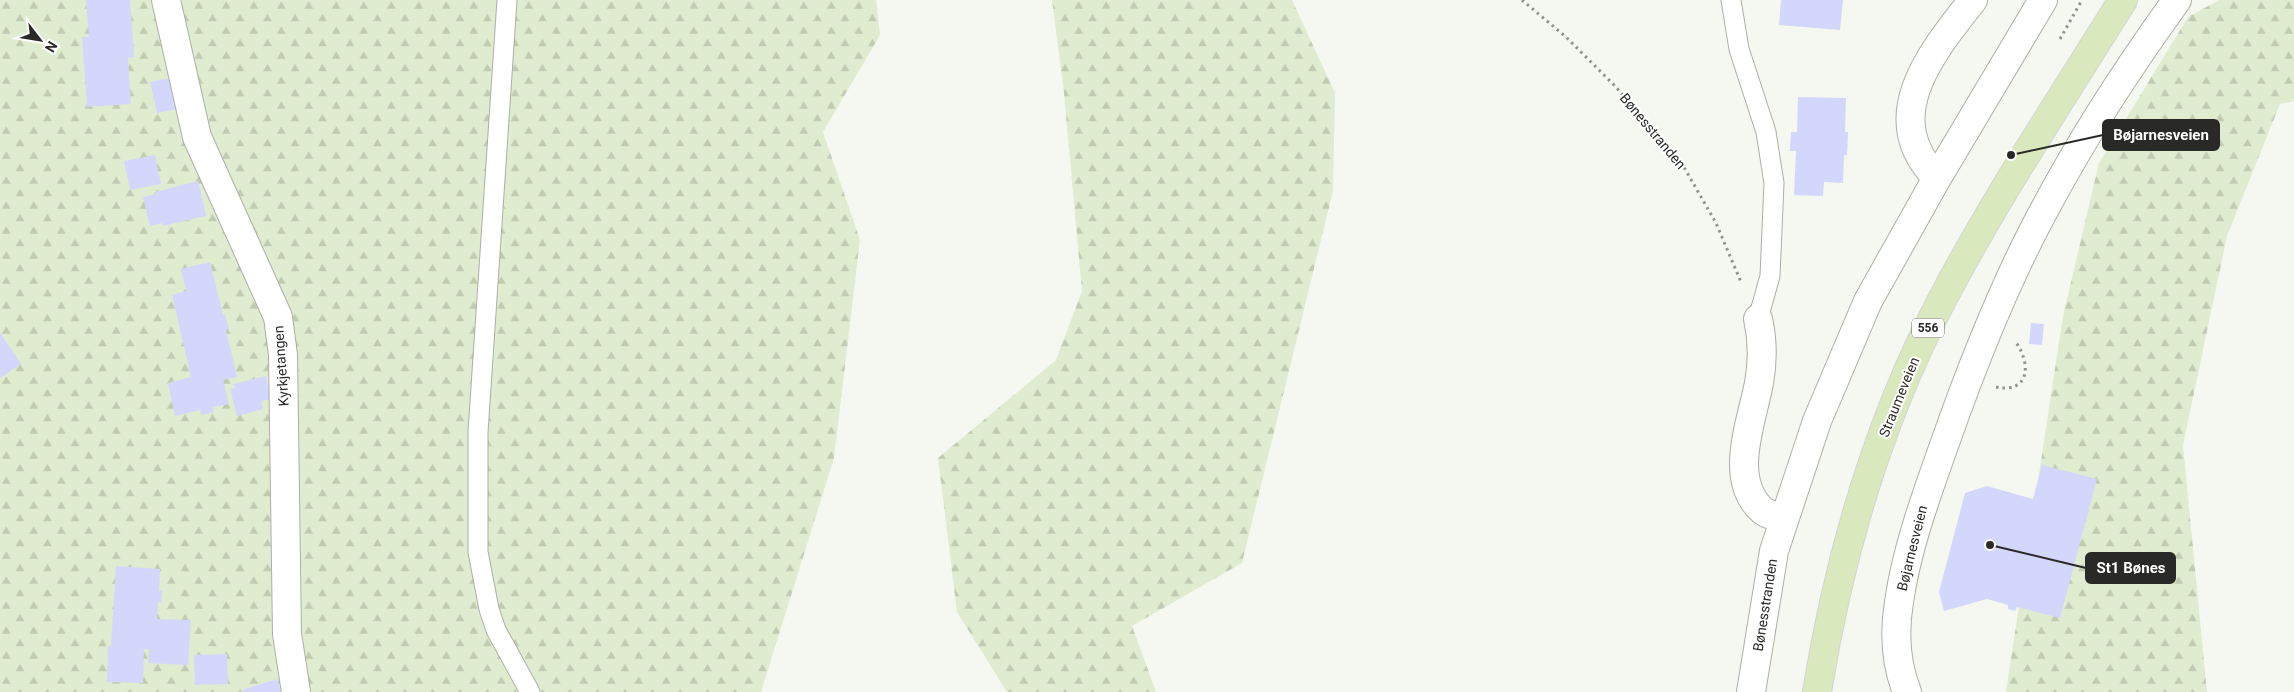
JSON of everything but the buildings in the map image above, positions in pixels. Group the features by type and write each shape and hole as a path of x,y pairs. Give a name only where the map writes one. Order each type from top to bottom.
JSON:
{"main road":[{"name":"Straumeveien","path":"1817,692 1824,644 1853,526 1876,453 1912,361 1983,225 2123,0"}],"street":[{"name":"Kyrkjetangen","path":"166,0 197,137 278,317 283,355 287,634 296,692"},
{"path":"1937,178 1926,167 1911,133 1912,95 1938,43 1972,0"},
{"name":"Bønesstranden","path":"1751,692 1774,551 1817,422 1868,301 1937,178 2043,0"},
{"name":"Bøjarnesveien","path":"1907,692 1898,664 1897,623 1899,602 1925,498 1968,380 2002,298 2047,204 2099,116 2177,0"},
{"path":"1758,319 1762,336 1763,354 1746,445 1745,472 1756,502 1764,512 1784,519"}],"lane":[{"path":"507,0 478,432 478,552 489,609 496,630 530,692"},
{"path":"1731,0 1739,49 1766,132 1774,183 1770,276 1758,319"}],"path":[{"name":"Bønesstranden","path":"1522,0 1566,37 1608,79 1681,162 1716,223 1758,319"},
{"path":"1968,380 1999,388 2020,384 2025,377 2026,365 2021,348 2012,336"}],"green space":[{"path":"0,0 876,0 880,35 823,132 860,240 834,458 761,692 0,692"},
{"path":"1052,0 1292,0 1335,93 1333,191 1242,563 1132,626 1156,692 1007,692 957,612 938,458 1056,360 1082,291 1064,93"},
{"path":"2219,0 2294,0 2294,101 2280,104 2227,236 2183,445 2207,692 2006,692 2063,316 2099,163 2188,17"}],"place":[{"name":"Bøjarnesveien","path":"2011,155"},
{"name":"St1 Bønes","path":"1990,545"}]}
